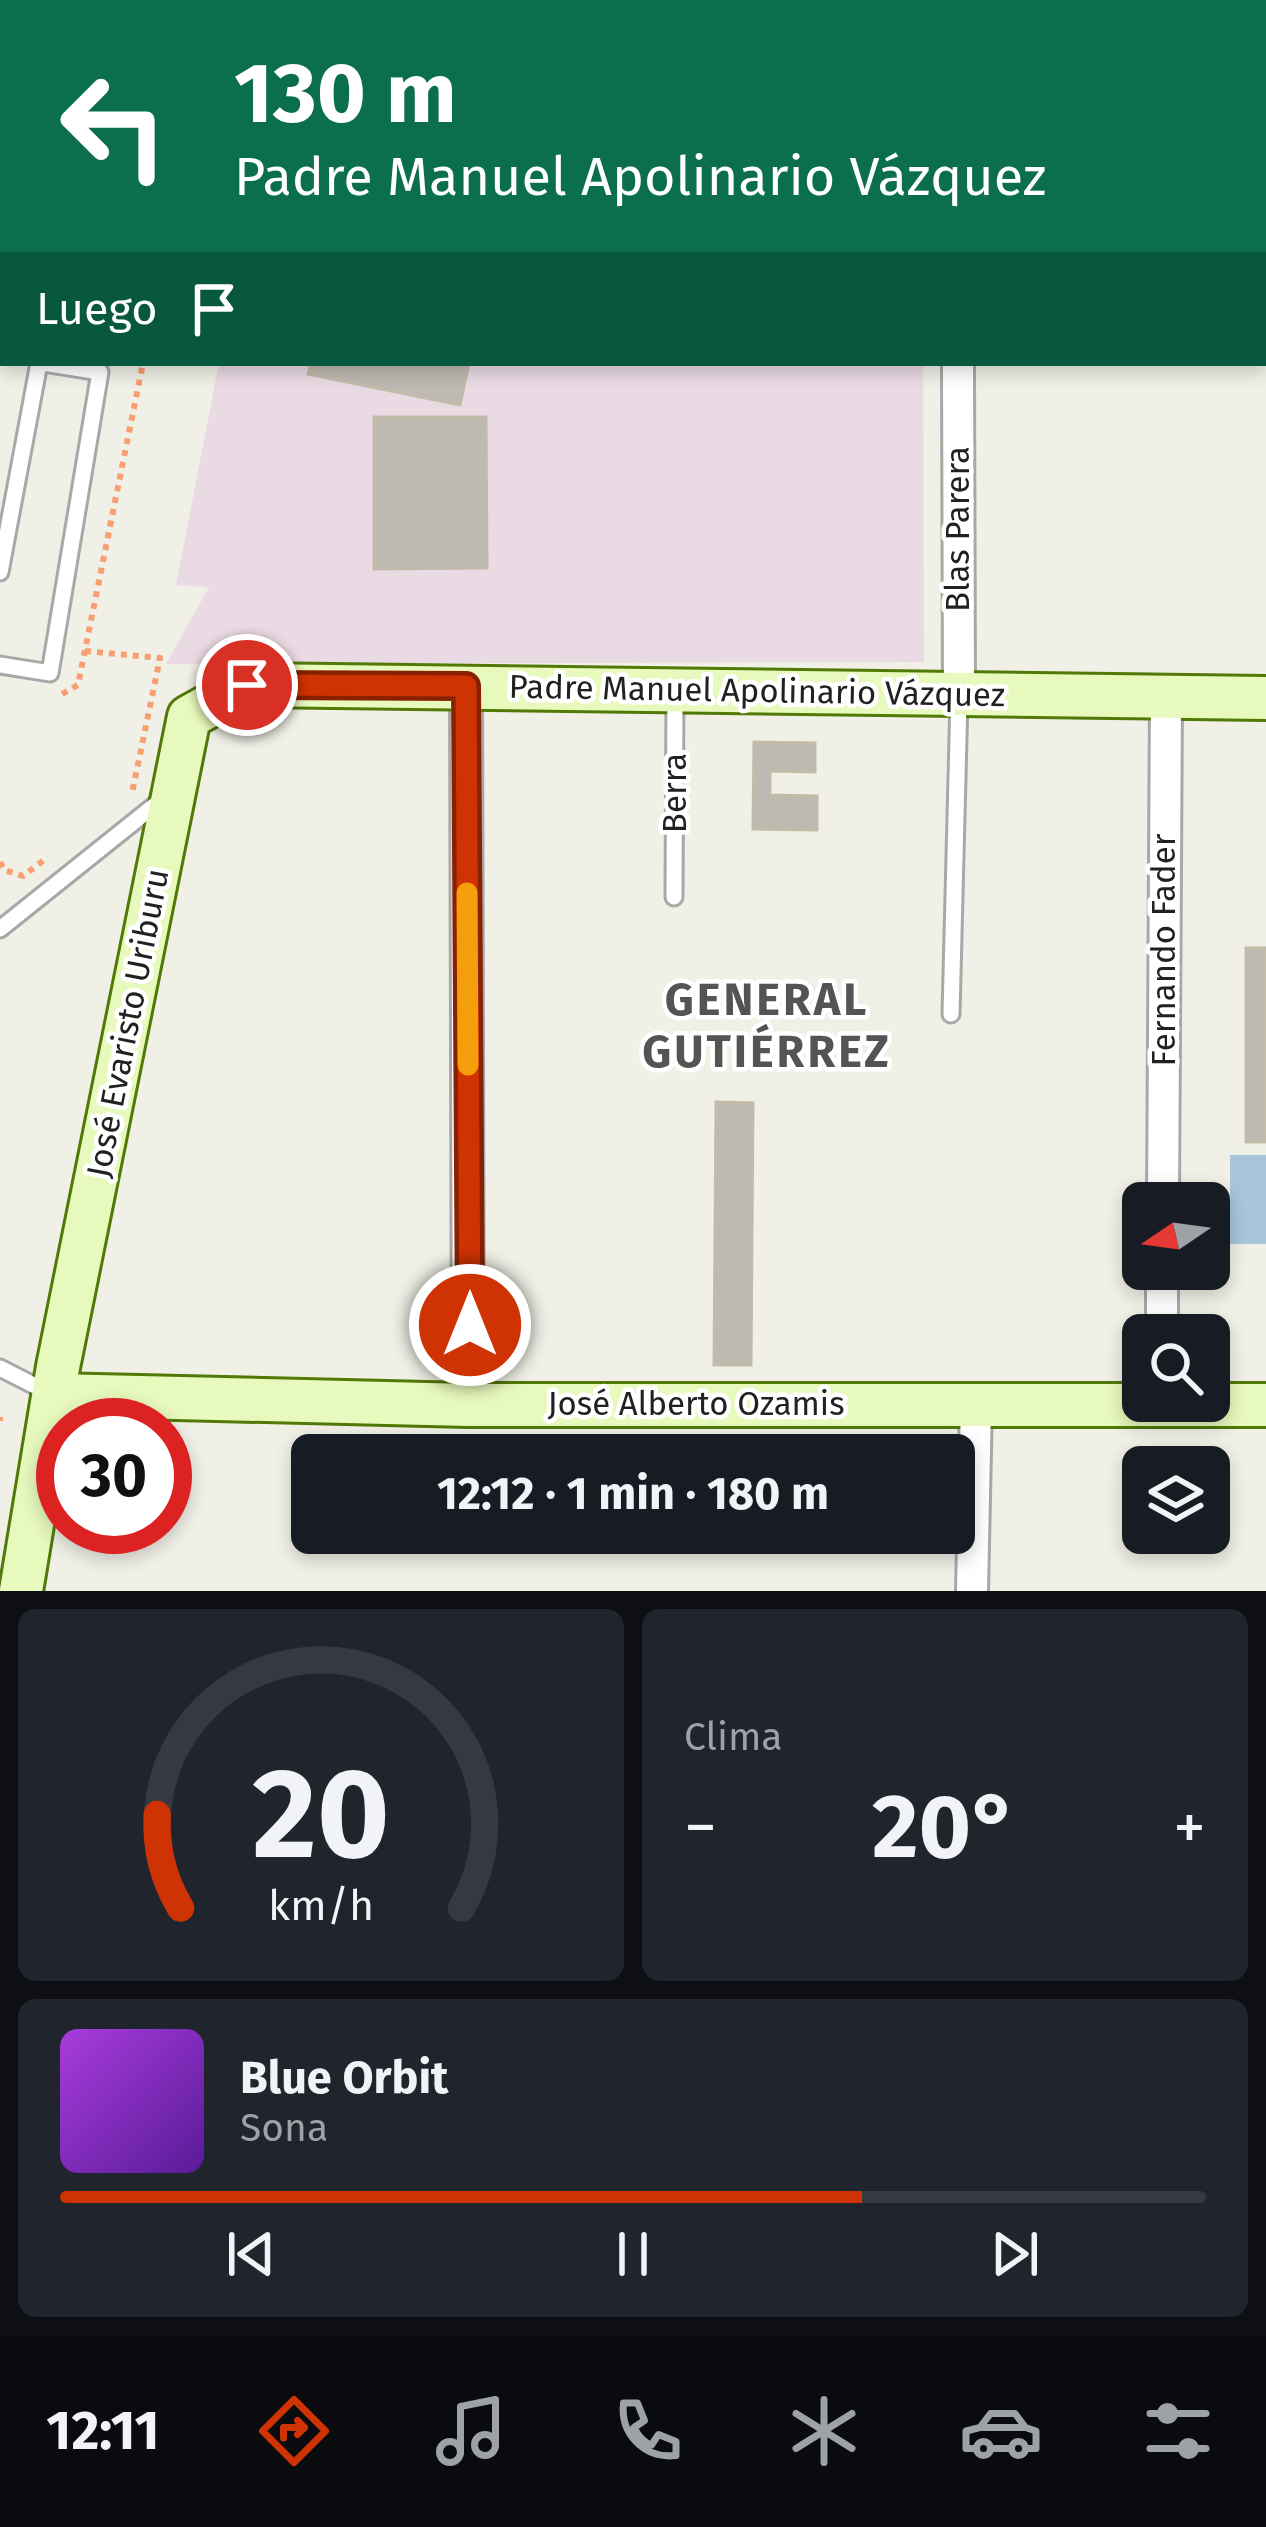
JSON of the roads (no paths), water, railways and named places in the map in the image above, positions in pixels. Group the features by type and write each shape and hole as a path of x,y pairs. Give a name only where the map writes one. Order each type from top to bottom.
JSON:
{"main road":[{"name":"Padre Manuel Apolinario Vázquez","path":"247,685 1266,698"},
{"name":"José Evaristo Uriburu","path":"21,1591 54,1395 189,717 247,685"},
{"name":"José Alberto Ozamis","path":"54,1395 468,1405 1122,1402"},
{"name":"José Alberto Ozamis","path":"1230,1404 1266,1405"}],"street":[{"name":"Blas Parera","path":"958,366 959,695"},
{"path":"466,686 468,1405"},
{"name":"Fernando Fader","path":"1162,1182 1166,698"},
{"path":"972,1591 976,1403"}],"lane":[{"path":"0,572 40,366"},
{"path":"0,665 50,673 100,371 63,366"},
{"name":"Berra","path":"674,897 675,690"},
{"path":"951,1014 959,695"},
{"path":"0,929 175,787"},
{"path":"0,1368 54,1395"}],"water":[{"path":"1230,1155 1266,1155 1266,1244 1230,1244"}],"district":[{"name":"GENERAL GUTIÉRREZ","path":"767,1026"}]}
